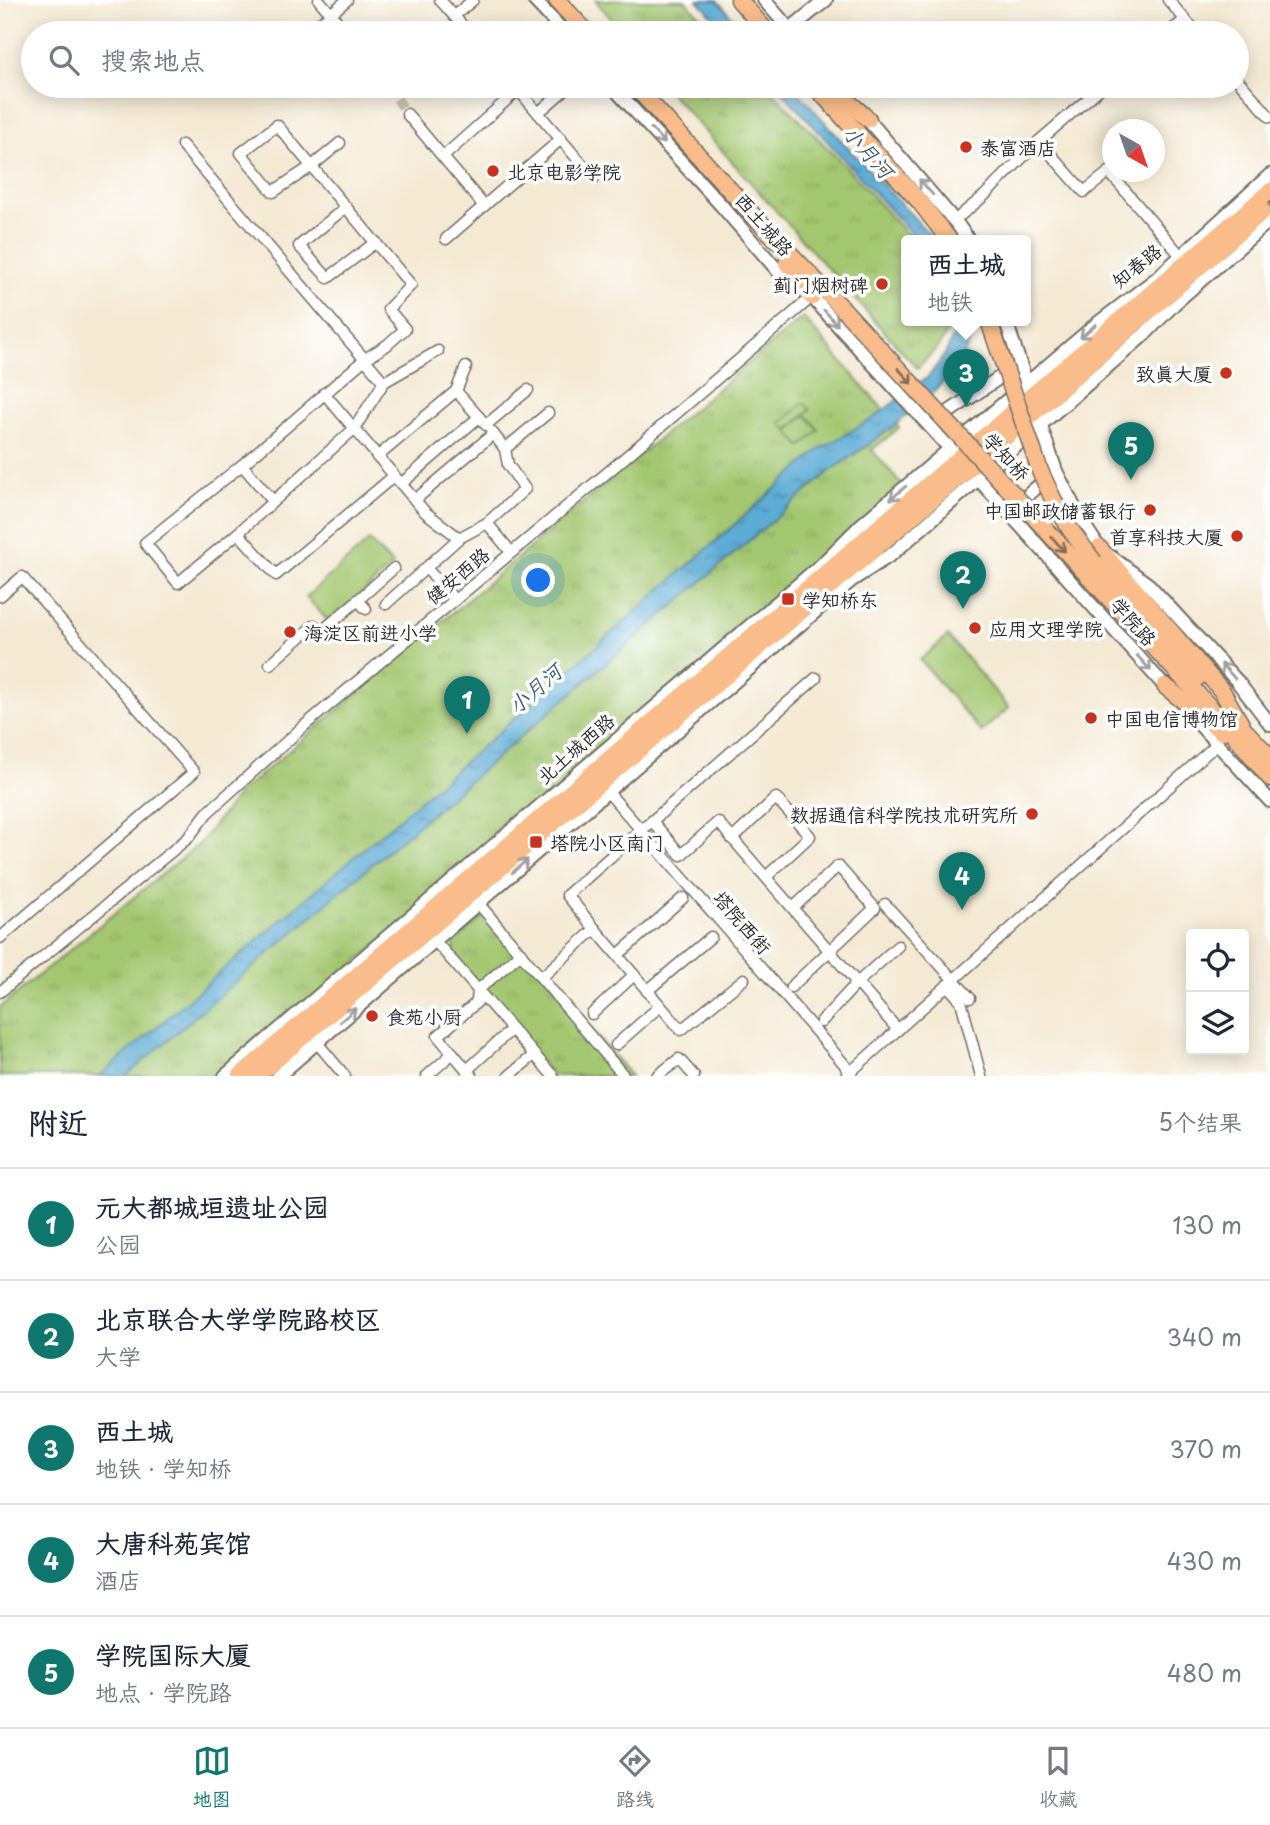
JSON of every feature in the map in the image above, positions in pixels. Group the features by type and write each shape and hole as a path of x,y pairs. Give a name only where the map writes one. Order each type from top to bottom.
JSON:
{"main road":[{"path":"557,0 576,21"},
{"path":"739,0 757,21"},
{"name":"西土城路","path":"646,98 842,308"},
{"path":"826,98 920,202 945,235"},
{"path":"844,98 868,119"},
{"name":"知春路","path":"1033,404 1270,191"},
{"path":"257,1076 312,1038 964,463 1270,205"},
{"path":"751,213 812,297"},
{"name":"学知桥","path":"842,308 1092,560"},
{"name":"学知桥","path":"991,326 1040,471 1070,529 1092,560"},
{"name":"北土城西路","path":"240,1076 964,463"},
{"name":"学院路","path":"1092,560 1270,757"},
{"name":"学院路","path":"1092,560 1270,778"},
{"path":"1165,686 1251,756"}],"street":[{"path":"319,0 336,21"},
{"path":"322,21 346,0"},
{"path":"440,0 458,21"},
{"path":"454,16 473,0"},
{"path":"534,0 554,21"},
{"path":"764,0 783,21"},
{"path":"803,21 826,0"},
{"path":"1168,0 1185,20"},
{"path":"1249,93 1270,117"},
{"path":"443,157 505,98"},
{"path":"525,98 594,178"},
{"path":"538,113 555,98"},
{"name":"西土城路","path":"623,98 785,279 812,297 927,424"},
{"path":"850,98 964,235"},
{"path":"961,215 1089,98"},
{"path":"407,114 484,206"},
{"path":"340,143 312,166 274,192 241,153 277,125 312,166 346,207 376,242 411,285 388,309 405,329 365,359 242,465 145,543 178,583 354,429 384,382 438,351"},
{"path":"446,239 561,139"},
{"path":"1039,141 1084,192 1109,172 1181,256"},
{"path":"182,145 384,382"},
{"name":"知春路","path":"1033,404 1094,326 1157,278 1270,175"},
{"path":"346,207 299,246 328,278 376,242"},
{"path":"278,1076 312,1038 435,941 852,580 892,554 964,463 1033,404 1146,333 1175,303 1270,220"},
{"name":"健安西路","path":"0,992 188,838 207,813 304,726 812,297"},
{"path":"1008,326 1033,404"},
{"path":"964,463 927,424 1019,363"},
{"path":"377,457 456,391 466,368"},
{"path":"238,533 276,575 397,480 528,390"},
{"path":"386,604 459,538 487,523 525,489 508,465 505,449 456,391"},
{"path":"324,393 425,512 459,538"},
{"name":"学院路","path":"1033,404 1056,471 1079,517 1092,560 1149,585 1237,681 1270,724"},
{"path":"505,449 548,413"},
{"path":"415,499 493,434"},
{"name":"学院路","path":"964,463 1270,801"},
{"name":"北土城西路","path":"225,1076 822,564 862,524 964,463"},
{"path":"242,465 273,501"},
{"path":"1008,512 1056,471"},
{"path":"487,523 512,552"},
{"path":"270,664 314,625 321,632 394,568"},
{"path":"426,568 454,600"},
{"path":"0,596 22,577 194,772 0,938"},
{"path":"358,600 366,609"},
{"path":"744,979 681,1030 567,895 816,678"},
{"path":"848,1075 1217,744"},
{"name":"塔院西街","path":"607,791 845,1065 848,1075"},
{"path":"732,839 776,798 810,836 766,877"},
{"path":"652,821 681,855 718,822 898,1030"},
{"path":"792,987 875,908 838,866 793,908"},
{"path":"618,955 683,898"},
{"path":"478,903 624,1076"},
{"path":"885,904 950,982 961,1000 981,1076"},
{"path":"542,977 595,929"},
{"path":"648,990 711,937"},
{"path":"435,941 553,1076"},
{"path":"821,1022 898,946"},
{"path":"512,1029 470,1073 438,1036 477,1002 478,990 521,953"},
{"path":"592,1014 634,975"},
{"path":"950,982 970,998"},
{"path":"615,1045 660,1006"},
{"path":"312,1038 345,1076"},
{"path":"427,1076 453,1053"},
{"path":"509,1076 534,1055"},
{"path":"657,1076 679,1059 694,1076"}],"green space":[{"path":"595,0 685,0 705,21 613,21"},
{"path":"675,98 779,98 908,235 901,235 901,326 948,326 942,341 917,368"},
{"path":"803,317 899,428 872,450 905,488 225,1076 0,1076 0,1007 199,844 240,792"},
{"path":"804,403 810,410 787,430 781,423"},
{"path":"806,415 819,430 801,447 788,431"},
{"path":"369,541 393,565 330,623 306,597"},
{"path":"948,636 1009,708 981,732 920,660"},
{"path":"490,911 631,1076 553,1076 454,960 454,942"}],"water":[{"path":"698,0 717,0 735,21 717,21"},
{"path":"788,98 804,98 930,235 913,235"},
{"path":"975,326 964,354 938,388 921,404 828,473 126,1076 100,1076 498,733 819,450 873,418 929,376 945,354 958,327"}],"tunnel":[{"path":"397,98 407,114"}],"place":[{"name":"泰富酒店","path":"966,147"},
{"name":"北京电影学院","path":"493,171"},
{"name":"蓟门烟树碑","path":"882,284"},
{"name":"致真大厦","path":"1226,373"},
{"name":"西土城","path":"966,407"},
{"name":"学院国际大厦","path":"1131,480"},
{"name":"中国邮政储蓄银行","path":"1150,510"},
{"name":"首享科技大厦","path":"1237,536"},
{"name":"学知桥东","path":"788,599"},
{"name":"北京联合大学学院路校区","path":"963,609"},
{"name":"应用文理学院","path":"975,628"},
{"name":"海淀区前进小学","path":"290,632"},
{"name":"中国电信博物馆","path":"1091,718"},
{"name":"元大都城垣遗址公园","path":"467,734"},
{"name":"数据通信科学院技术研究所","path":"1032,814"},
{"name":"塔院小区南门","path":"536,842"},
{"name":"大唐科苑宾馆","path":"962,910"},
{"name":"食苑小厨","path":"372,1016"}],"water label":[{"name":"小月河","path":"869,151"},
{"name":"小月河","path":"534,688"}]}
